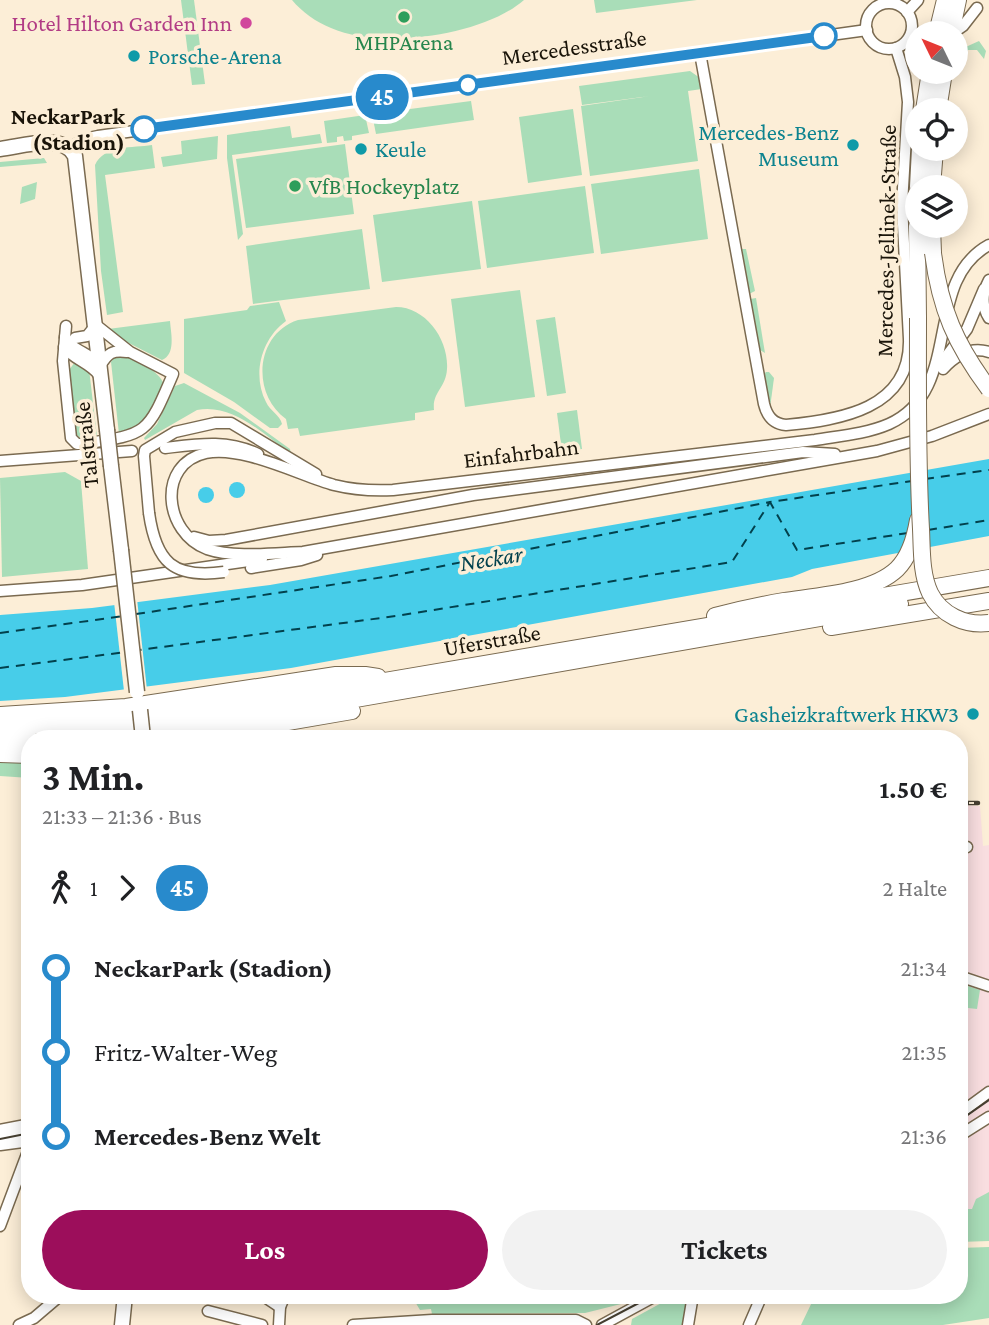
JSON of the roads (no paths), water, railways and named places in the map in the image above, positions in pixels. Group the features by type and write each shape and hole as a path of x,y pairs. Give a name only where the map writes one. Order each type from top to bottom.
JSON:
{"highway":[{"path":"940,21 945,0"},
{"path":"954,21 958,0"},
{"path":"917,238 923,565 931,594 940,607 952,616 973,623 989,623"},
{"path":"933,238 937,282 947,318 961,348 989,389"},
{"path":"648,637 741,610 855,589 880,581 905,559 915,536 920,504"},
{"name":"Uferstraße","path":"0,727 100,723 166,715 394,680 989,578"},
{"name":"Uferstraße","path":"151,730 419,689 989,589"},
{"path":"783,625 811,629 865,623 989,601"},
{"path":"0,715 139,705 336,676 365,675 394,680"},
{"path":"240,730 401,701 419,689"},
{"path":"0,740 21,739"},
{"path":"0,754 21,755"}],"main road":[{"name":"Mercedesstraße","path":"0,149 54,143 70,148"},
{"name":"Talstraße","path":"70,148 77,162 142,730"},
{"path":"0,1132 21,1128"},
{"path":"0,1143 21,1140"},
{"path":"122,1325 124,1304"}],"street":[{"path":"907,12 918,0"},
{"path":"905,42 896,48 877,46 869,37 868,18 878,7 894,4 907,12 911,21"},
{"path":"967,21 977,8"},
{"name":"Mercedesstraße","path":"70,148 84,139 98,136 867,30"},
{"name":"Mercedes-Jellinek-Straße","path":"700,53 764,404 771,419 786,425 839,418 867,408 896,384 908,360 902,205 908,102 905,77 896,48"},
{"name":"Einfahrbahn","path":"928,386 959,274 972,257 989,245"},
{"path":"987,285 984,306 989,318"},
{"name":"Einfahrbahn","path":"987,285 967,329 944,358 915,405 898,419 879,428 845,436 393,490 360,490 333,485 226,451 195,457 179,472 171,494 174,515 181,530 201,546 219,552 303,552 852,455 932,436 989,414"},
{"path":"96,325 130,352"},
{"name":"Talstraße","path":"96,325 70,349 69,363 64,375 69,432 73,440 83,444 131,436 150,422 173,374 130,352"},
{"path":"70,349 88,343 100,366"},
{"path":"100,366 107,345 120,345"},
{"path":"70,349 89,363 100,366"},
{"name":"Einfahrbahn","path":"928,386 955,357 973,350 989,352"},
{"path":"100,366 107,355 113,352 130,352"},
{"name":"Einfahrbahn","path":"969,423 989,406"},
{"path":"333,485 235,425 215,422 170,434 145,450 149,513 154,542 168,561 177,568 195,574 224,572 301,560 343,546"},
{"path":"165,448 204,443 230,444 252,451 283,467"},
{"path":"0,461 132,451"},
{"name":"Einfahrbahn","path":"181,530 201,539 216,541 415,505 803,452 852,455"},
{"path":"0,591 82,584 262,559"},
{"path":"968,979 989,986"},
{"path":"968,1107 989,1092"},
{"path":"968,1130 989,1117"},
{"path":"0,1226 21,1170"},
{"path":"19,1325 34,1318 50,1304"},
{"path":"276,1304 280,1307"},
{"path":"279,1325 281,1304"},
{"path":"601,1325 622,1320 644,1304"},
{"path":"688,1325 692,1304"},
{"path":"749,1325 758,1304"},
{"path":"208,1311 262,1325"},
{"path":"353,1325 576,1320 586,1325"}],"water":[{"name":"Neckar","path":"989,459 989,536 812,569 792,577 291,668 65,697 0,701 0,615 92,608 270,585"},
{"path":"237,482 243,484 243,496 237,498 231,496 229,490 231,484"},
{"path":"206,487 212,489 212,501 206,503 200,501 198,495 200,489"}],"tram line":[{"path":"968,1115 989,1100"},
{"path":"0,1139 21,1135"},
{"path":"597,1325 637,1304"}],"railway":[{"path":"968,803 978,803"}],"place":[{"name":"MHPArena","path":"404,17"},
{"name":"Hotel Hilton Garden Inn","path":"246,23"},
{"name":"Porsche-Arena","path":"134,56"},
{"name":"NeckarPark (Stadion)","path":"144,129"},
{"name":"Mercedes-Benz Museum","path":"853,145"},
{"name":"Keule","path":"361,149"},
{"name":"VfB Hockeyplatz","path":"295,186"},
{"name":"Gasheizkraftwerk HKW3","path":"973,714"}]}
